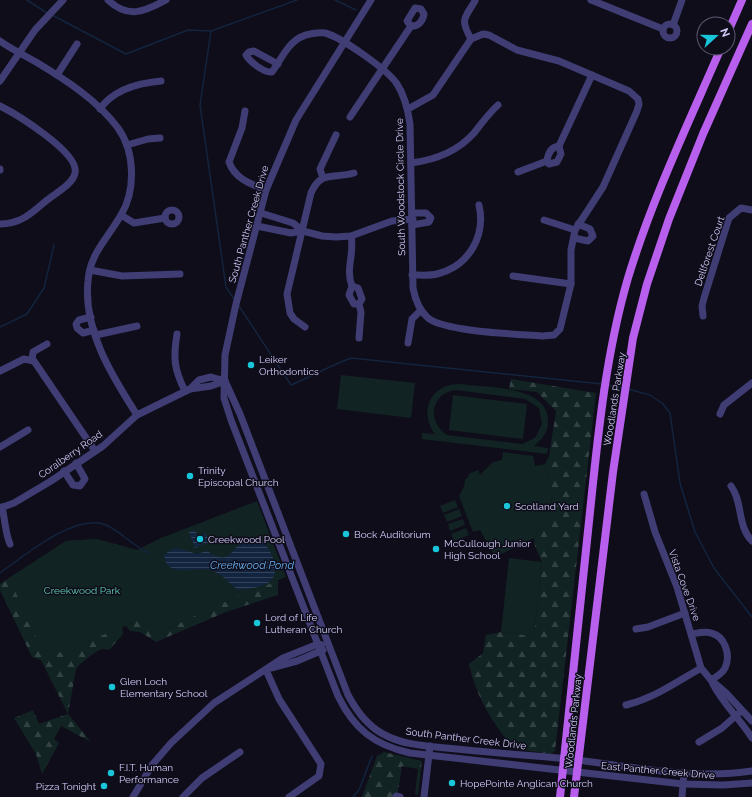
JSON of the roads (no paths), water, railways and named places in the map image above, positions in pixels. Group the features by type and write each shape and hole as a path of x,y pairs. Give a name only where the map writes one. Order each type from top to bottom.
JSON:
{"main road":[{"path":"735,16 742,0"},
{"name":"Woodlands Parkway","path":"574,797 612,472 626,381 639,314 669,219 703,134 752,24"},
{"name":"Woodlands Parkway","path":"560,797 570,686 606,378 628,278 650,215 718,56"}],"street":[{"path":"0,81 18,52 63,0"},
{"path":"108,0 121,10 135,12 166,0"},
{"name":"South Panther Creek Drive","path":"371,0 296,120 282,148 266,190 236,301 225,355 224,398 344,709 362,730 383,745 397,750 429,756 563,770"},
{"path":"419,8 420,0"},
{"path":"591,0 663,29"},
{"path":"663,29 665,36 671,38 677,32 673,25 682,0"},
{"path":"471,39 464,26 464,20 475,1"},
{"path":"411,26 407,21 408,18 415,8 419,8"},
{"path":"350,117 411,26 416,26 423,17 423,11 419,8"},
{"path":"663,29 667,25 673,25"},
{"name":"South Woodstock Circle Drive","path":"278,64 289,47 301,37 324,33 344,42 383,68 397,84 408,109 411,163 412,275 414,295 421,310 432,321 451,327 542,336 554,335 560,329 571,284"},
{"path":"408,109 433,95 471,39 478,35 489,35 517,50 559,61 629,91 638,99 639,104 604,187 575,231 571,250 571,284 513,276"},
{"path":"0,40 57,75 100,109 119,130 127,146 131,178 128,197 121,215 98,247 90,270 88,289 91,317 110,372 137,415"},
{"path":"57,75 77,44"},
{"path":"547,160 549,164 557,162 561,154 559,146 592,75"},
{"path":"100,109 110,96 116,93 149,82 161,81"},
{"path":"411,163 439,157 450,152 474,133 489,113 498,105"},
{"path":"0,106 30,123 46,135 75,166 75,173 70,182 26,217 11,224 0,224"},
{"path":"245,111 242,128 229,162 232,171 238,176 266,190"},
{"path":"322,178 320,169 336,134"},
{"path":"127,146 148,139 160,138"},
{"path":"518,172 547,160 552,149 559,146"},
{"path":"305,327 294,319 287,301 288,284 303,231 311,193 316,182 322,178 354,173"},
{"path":"412,275 437,274 459,264 468,256 479,235 481,214 479,204"},
{"name":"Dellforest Court","path":"703,316 702,306 704,298 730,218 741,208 752,210"},
{"path":"261,213 293,223 303,231 322,236 351,236 392,221 412,219"},
{"path":"121,215 134,223 165,218"},
{"path":"544,220 575,231"},
{"path":"257,226 291,233 303,231"},
{"path":"351,236 352,252 349,275 352,286 349,295 354,304 359,304"},
{"path":"90,270 122,276 180,274"},
{"path":"352,286 358,288 362,299 359,304 361,312 360,338"},
{"path":"408,343 412,319 421,310"},
{"path":"91,317 79,320 76,324 77,328 83,333 137,326"},
{"path":"177,334 174,364 178,377 187,390"},
{"path":"32,360 33,352 47,344"},
{"path":"0,371 19,361 32,360 39,367 95,451"},
{"name":"Coralberry Road","path":"10,544 6,536 5,517 1,507 27,496 95,451 137,415 187,390 199,380 211,377 225,381"},
{"name":"South Panther Creek Drive","path":"225,381 240,414 348,695 368,722 378,731 398,740 430,746 579,761"},
{"path":"720,414 724,405 752,383"},
{"path":"0,447 28,430"},
{"path":"64,471 73,485 76,487 80,486 84,479 83,473 76,463"},
{"path":"731,486 737,495 744,531 752,540"},
{"name":"Vista Cove Drive","path":"644,494 655,532 685,613 702,668 711,680 720,698 736,715 752,738"},
{"path":"636,629 648,627 685,613"},
{"path":"692,634 711,633 717,636 724,644 727,656 725,668 722,673 711,680"},
{"path":"133,797 152,766 186,728 214,702 283,658 318,644 329,645"},
{"path":"267,669 297,661 321,652 329,645"},
{"path":"626,705 655,695 702,668"},
{"path":"267,669 279,699 322,764 319,776 289,797"},
{"name":"Vista Cove Drive","path":"711,680 726,693 752,722"},
{"path":"699,742 722,728 742,710"},
{"path":"424,797 430,746"},
{"path":"182,797 202,778 240,752"},
{"name":"East Panther Creek Drive","path":"579,761 684,772 721,773 752,771"},
{"name":"East Panther Creek Drive","path":"563,770 578,773 684,784 723,785 752,783"},
{"path":"682,797 684,772"}],"water":[{"name":"Creekwood Pool","path":"195,530 198,536 206,533 209,542 195,548 189,532"},
{"name":"Creekwood Pond","path":"258,537 267,546 274,559 275,572 273,578 268,583 254,588 238,590 220,574 206,569 177,570 166,563 164,555 172,549 178,548 197,554 207,551 221,557 225,557 246,540"}],"waterway":[{"path":"27,0 47,13"},
{"path":"234,299 226,287 200,105 211,31 297,0"},
{"path":"335,0 356,10"},
{"path":"52,15 126,54 188,30 211,31"},
{"path":"0,327 27,314 44,288 54,245"},
{"path":"239,306 291,385 351,358 602,384"},
{"path":"608,385 622,388"},
{"path":"628,389 650,395 663,404 670,413 680,483 695,532 714,568 752,617"},
{"path":"0,573 36,547 66,530 80,525 94,523 106,525 112,528 138,547 150,553"},
{"path":"353,797 359,790 372,756"}],"place":[{"name":"Leiker Orthodontics","path":"251,365"},
{"name":"Trinity Episcopal Church","path":"190,476"},
{"name":"Scotland Yard","path":"507,506"},
{"name":"Bock Auditorium","path":"346,534"},
{"name":"Creekwood Pool","path":"200,539"},
{"name":"McCullough Junior High School","path":"436,549"},
{"name":"Lord of Life Lutheran Church","path":"257,623"},
{"name":"Glen Loch Elementary School","path":"112,687"},
{"name":"F.I.T. Human Performance","path":"111,773"},
{"name":"HopePointe Anglican Church","path":"452,783"},
{"name":"Pizza Tonight","path":"104,786"}],"park label":[{"name":"Creekwood Park","path":"82,590"}]}
